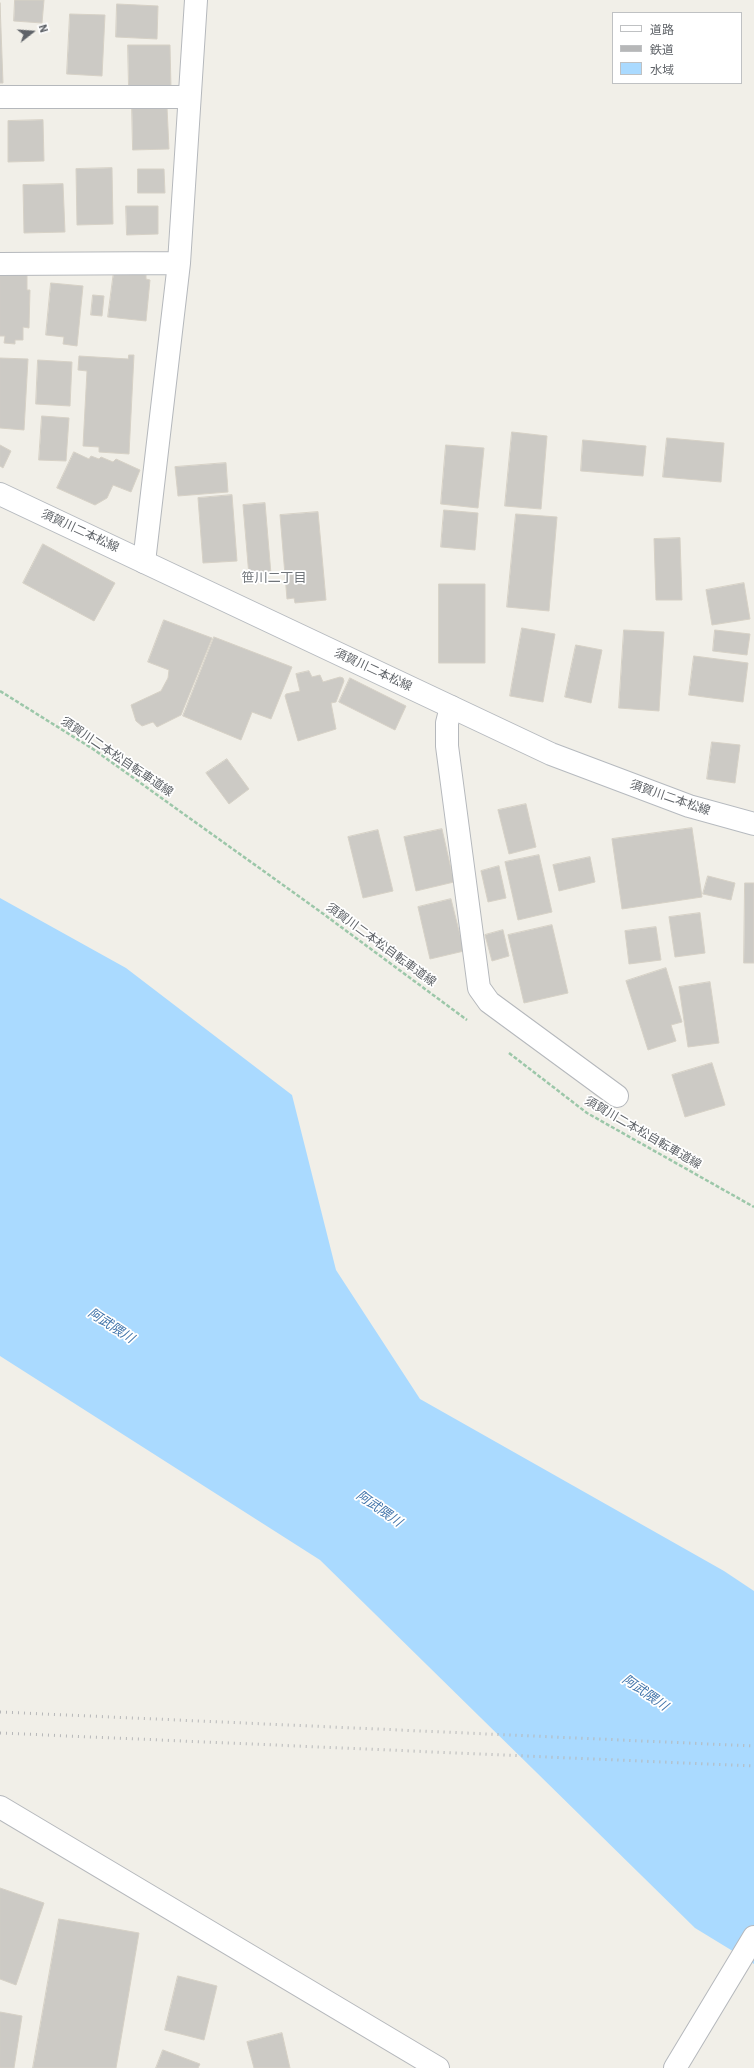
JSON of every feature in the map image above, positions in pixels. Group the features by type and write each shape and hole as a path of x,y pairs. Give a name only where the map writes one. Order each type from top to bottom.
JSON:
{"street":[{"path":"144,562 179,262 196,0"},
{"path":"0,96 189,97"},
{"path":"0,264 179,262"},
{"name":"須賀川二本松線","path":"0,494 558,757 689,806 754,824"},
{"path":"451,707 447,723 447,746 479,988 489,1002 617,1096"},
{"path":"0,1807 438,2068"},
{"path":"675,2068 754,1937"}],"path":[{"name":"須賀川二本松自転車道線","path":"0,691 93,749 318,910 470,1022"},
{"name":"須賀川二本松自転車道線","path":"507,1051 587,1113 754,1207"}],"water":[{"name":"阿武隈川","path":"0,898 126,968 292,1095 336,1270 420,1399 724,1571 754,1591 754,1964 695,1928 320,1560 0,1356"}],"building":[{"path":"15,0 44,0 42,23 14,21"},
{"path":"0,3 3,83 0,83"},
{"path":"117,4 158,6 157,39 116,37"},
{"path":"70,14 105,15 102,76 67,74"},
{"path":"128,45 170,45 171,88 129,89"},
{"path":"132,107 167,107 169,149 133,150"},
{"path":"43,120 44,161 8,162 8,121"},
{"path":"112,168 113,224 77,225 76,169"},
{"path":"138,169 164,169 165,193 138,193"},
{"path":"63,184 65,232 24,233 23,185"},
{"path":"126,206 158,206 158,234 127,235"},
{"path":"0,271 27,273 27,290 30,290 29,328 23,327 23,340 15,340 15,344 4,343 5,336 0,336"},
{"path":"114,271 146,275 146,279 150,280 146,321 108,317"},
{"path":"51,283 83,286 77,346 63,344 64,337 46,335"},
{"path":"93,295 104,296 102,316 91,315"},
{"path":"129,355 134,355 129,454 99,452 99,447 83,446 87,371 78,370 79,356 128,359"},
{"path":"0,358 28,359 24,430 0,428"},
{"path":"38,360 72,362 70,406 36,404"},
{"path":"42,416 69,418 66,461 39,460"},
{"path":"512,432 547,436 541,509 505,506"},
{"path":"667,438 724,443 721,482 663,477"},
{"path":"583,440 646,446 643,476 581,471"},
{"path":"0,445 11,451 3,468 0,466"},
{"path":"446,445 484,448 478,508 441,504"},
{"path":"74,452 89,459 91,456 99,459 101,457 113,462 116,459 140,470 131,492 113,485 107,498 95,505 57,488"},
{"path":"226,463 228,492 178,496 175,467"},
{"path":"232,495 237,561 203,563 198,498"},
{"path":"265,503 271,574 249,576 243,505"},
{"path":"444,510 478,513 475,550 441,547"},
{"path":"318,512 326,600 295,603 294,598 287,599 280,515"},
{"path":"516,514 557,517 549,611 507,607"},
{"path":"680,538 682,600 656,600 654,539"},
{"path":"43,544 115,583 94,621 23,583"},
{"path":"744,583 750,619 712,625 706,590"},
{"path":"439,584 485,584 485,663 439,663"},
{"path":"164,620 212,638 181,715 157,727 153,722 142,726 136,721 131,705 161,691 168,678 169,670 148,662"},
{"path":"522,628 555,634 543,702 510,696"},
{"path":"624,630 664,632 659,711 619,708"},
{"path":"715,630 750,634 747,655 713,651"},
{"path":"214,637 292,667 271,719 252,712 241,740 183,716"},
{"path":"576,645 602,650 591,703 565,697"},
{"path":"694,656 748,663 743,702 689,695"},
{"path":"309,671 312,677 320,675 323,682 340,677 343,678 344,681 336,702 331,703 336,729 298,741 285,696 286,694 300,691 296,674"},
{"path":"350,678 406,706 395,730 339,702"},
{"path":"712,742 740,745 735,783 707,779"},
{"path":"227,759 249,789 229,804 206,773"},
{"path":"526,804 536,847 509,854 498,810"},
{"path":"692,828 702,897 622,909 612,839"},
{"path":"442,829 454,882 416,891 404,837"},
{"path":"378,830 393,891 363,898 348,837"},
{"path":"539,855 552,912 518,920 505,862"},
{"path":"590,857 595,882 559,891 553,865"},
{"path":"499,866 506,898 488,902 481,871"},
{"path":"708,876 735,883 731,900 703,894"},
{"path":"745,883 754,883 754,963 744,963"},
{"path":"451,899 464,951 430,959 418,907"},
{"path":"700,913 705,953 675,957 669,917"},
{"path":"552,925 568,993 524,1003 508,935"},
{"path":"656,927 661,960 629,964 625,931"},
{"path":"503,930 509,956 492,961 485,935"},
{"path":"666,968 682,1022 671,1025 676,1041 648,1050 626,981"},
{"path":"710,982 719,1043 688,1047 679,987"},
{"path":"712,1063 725,1105 685,1117 672,1075"},
{"path":"0,1888 44,1903 16,1985 0,1979"},
{"path":"59,1919 139,1933 116,2068 33,2068"},
{"path":"178,1976 217,1986 204,2040 165,2030"},
{"path":"0,2012 22,2016 14,2068 0,2068"},
{"path":"282,2033 290,2068 254,2068 247,2042"},
{"path":"163,2050 200,2064 198,2068 156,2068"}],"railway":[{"path":"0,1712 754,1746"},
{"path":"0,1733 754,1766"}],"district":[{"name":"笹川二丁目","path":"274,578"}]}
